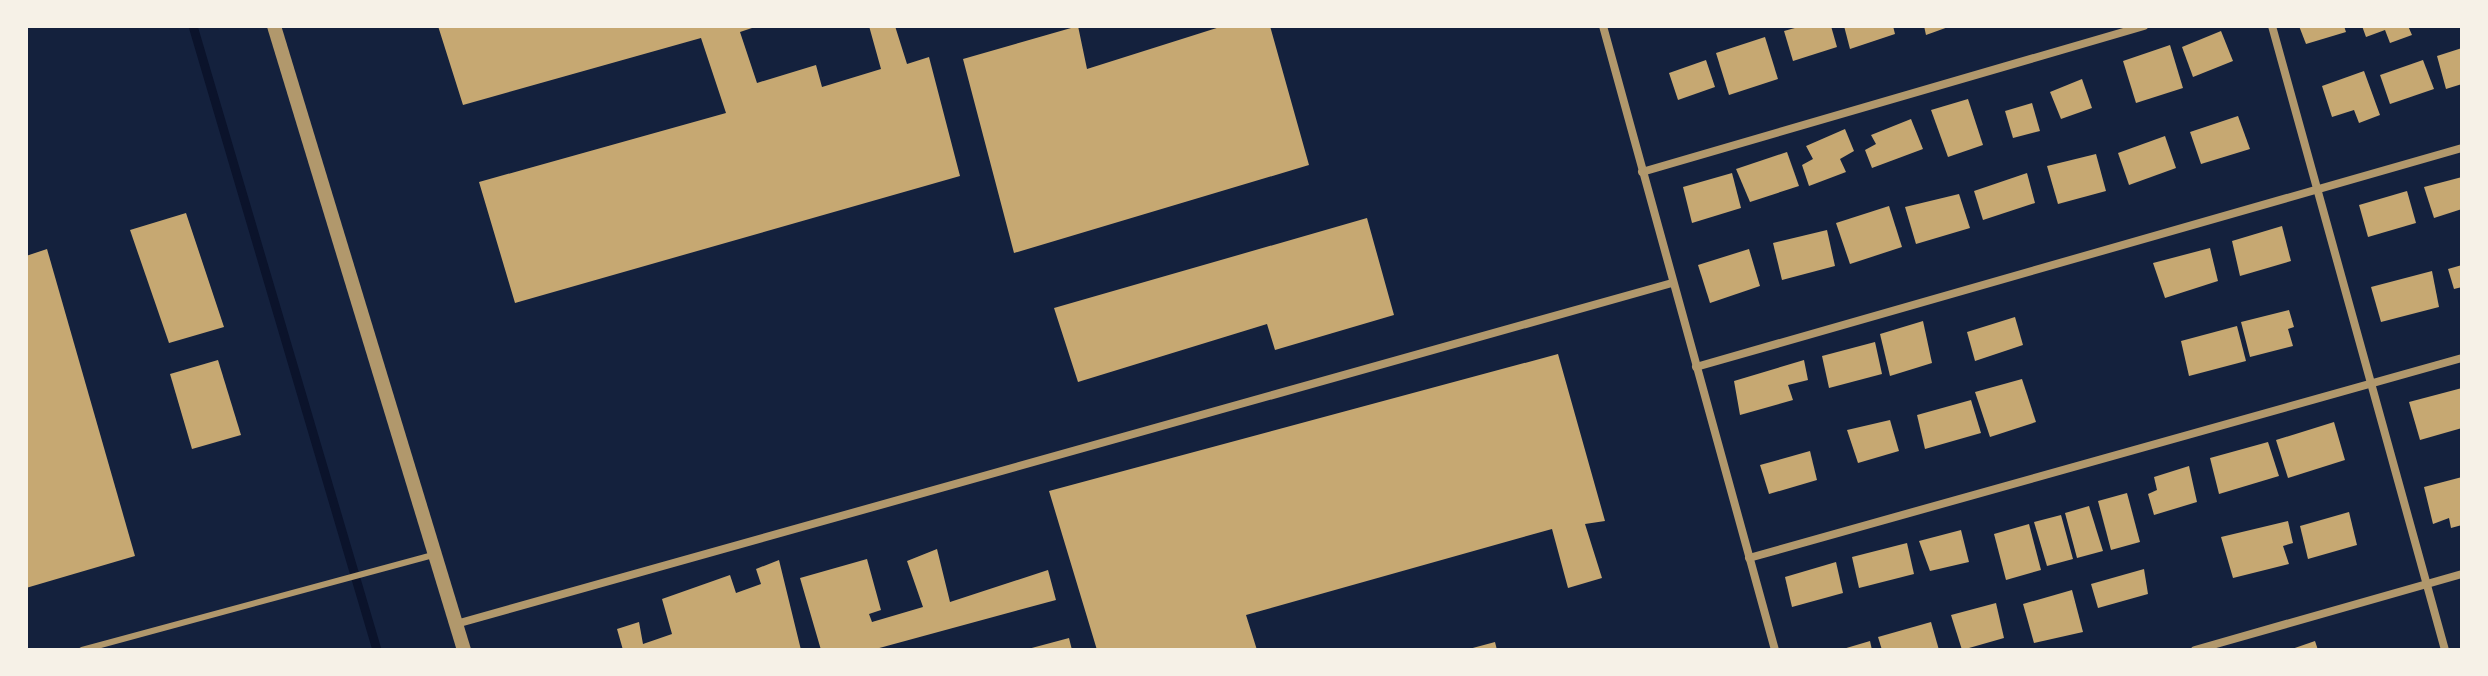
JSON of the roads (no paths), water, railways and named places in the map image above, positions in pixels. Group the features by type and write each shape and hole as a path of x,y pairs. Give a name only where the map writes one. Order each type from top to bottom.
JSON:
{"street":[{"path":"274,26 464,650"},
{"path":"1603,26 1775,650"},
{"path":"1642,172 2144,26"},
{"path":"2272,26 2445,650"},
{"path":"1696,367 2462,148"},
{"path":"456,624 1672,283"},
{"path":"1749,558 2462,358"},
{"path":"2195,650 2224,646 2462,574"}],"lane":[{"path":"82,650 436,554"}],"waterway":[{"path":"193,26 377,650"}]}
